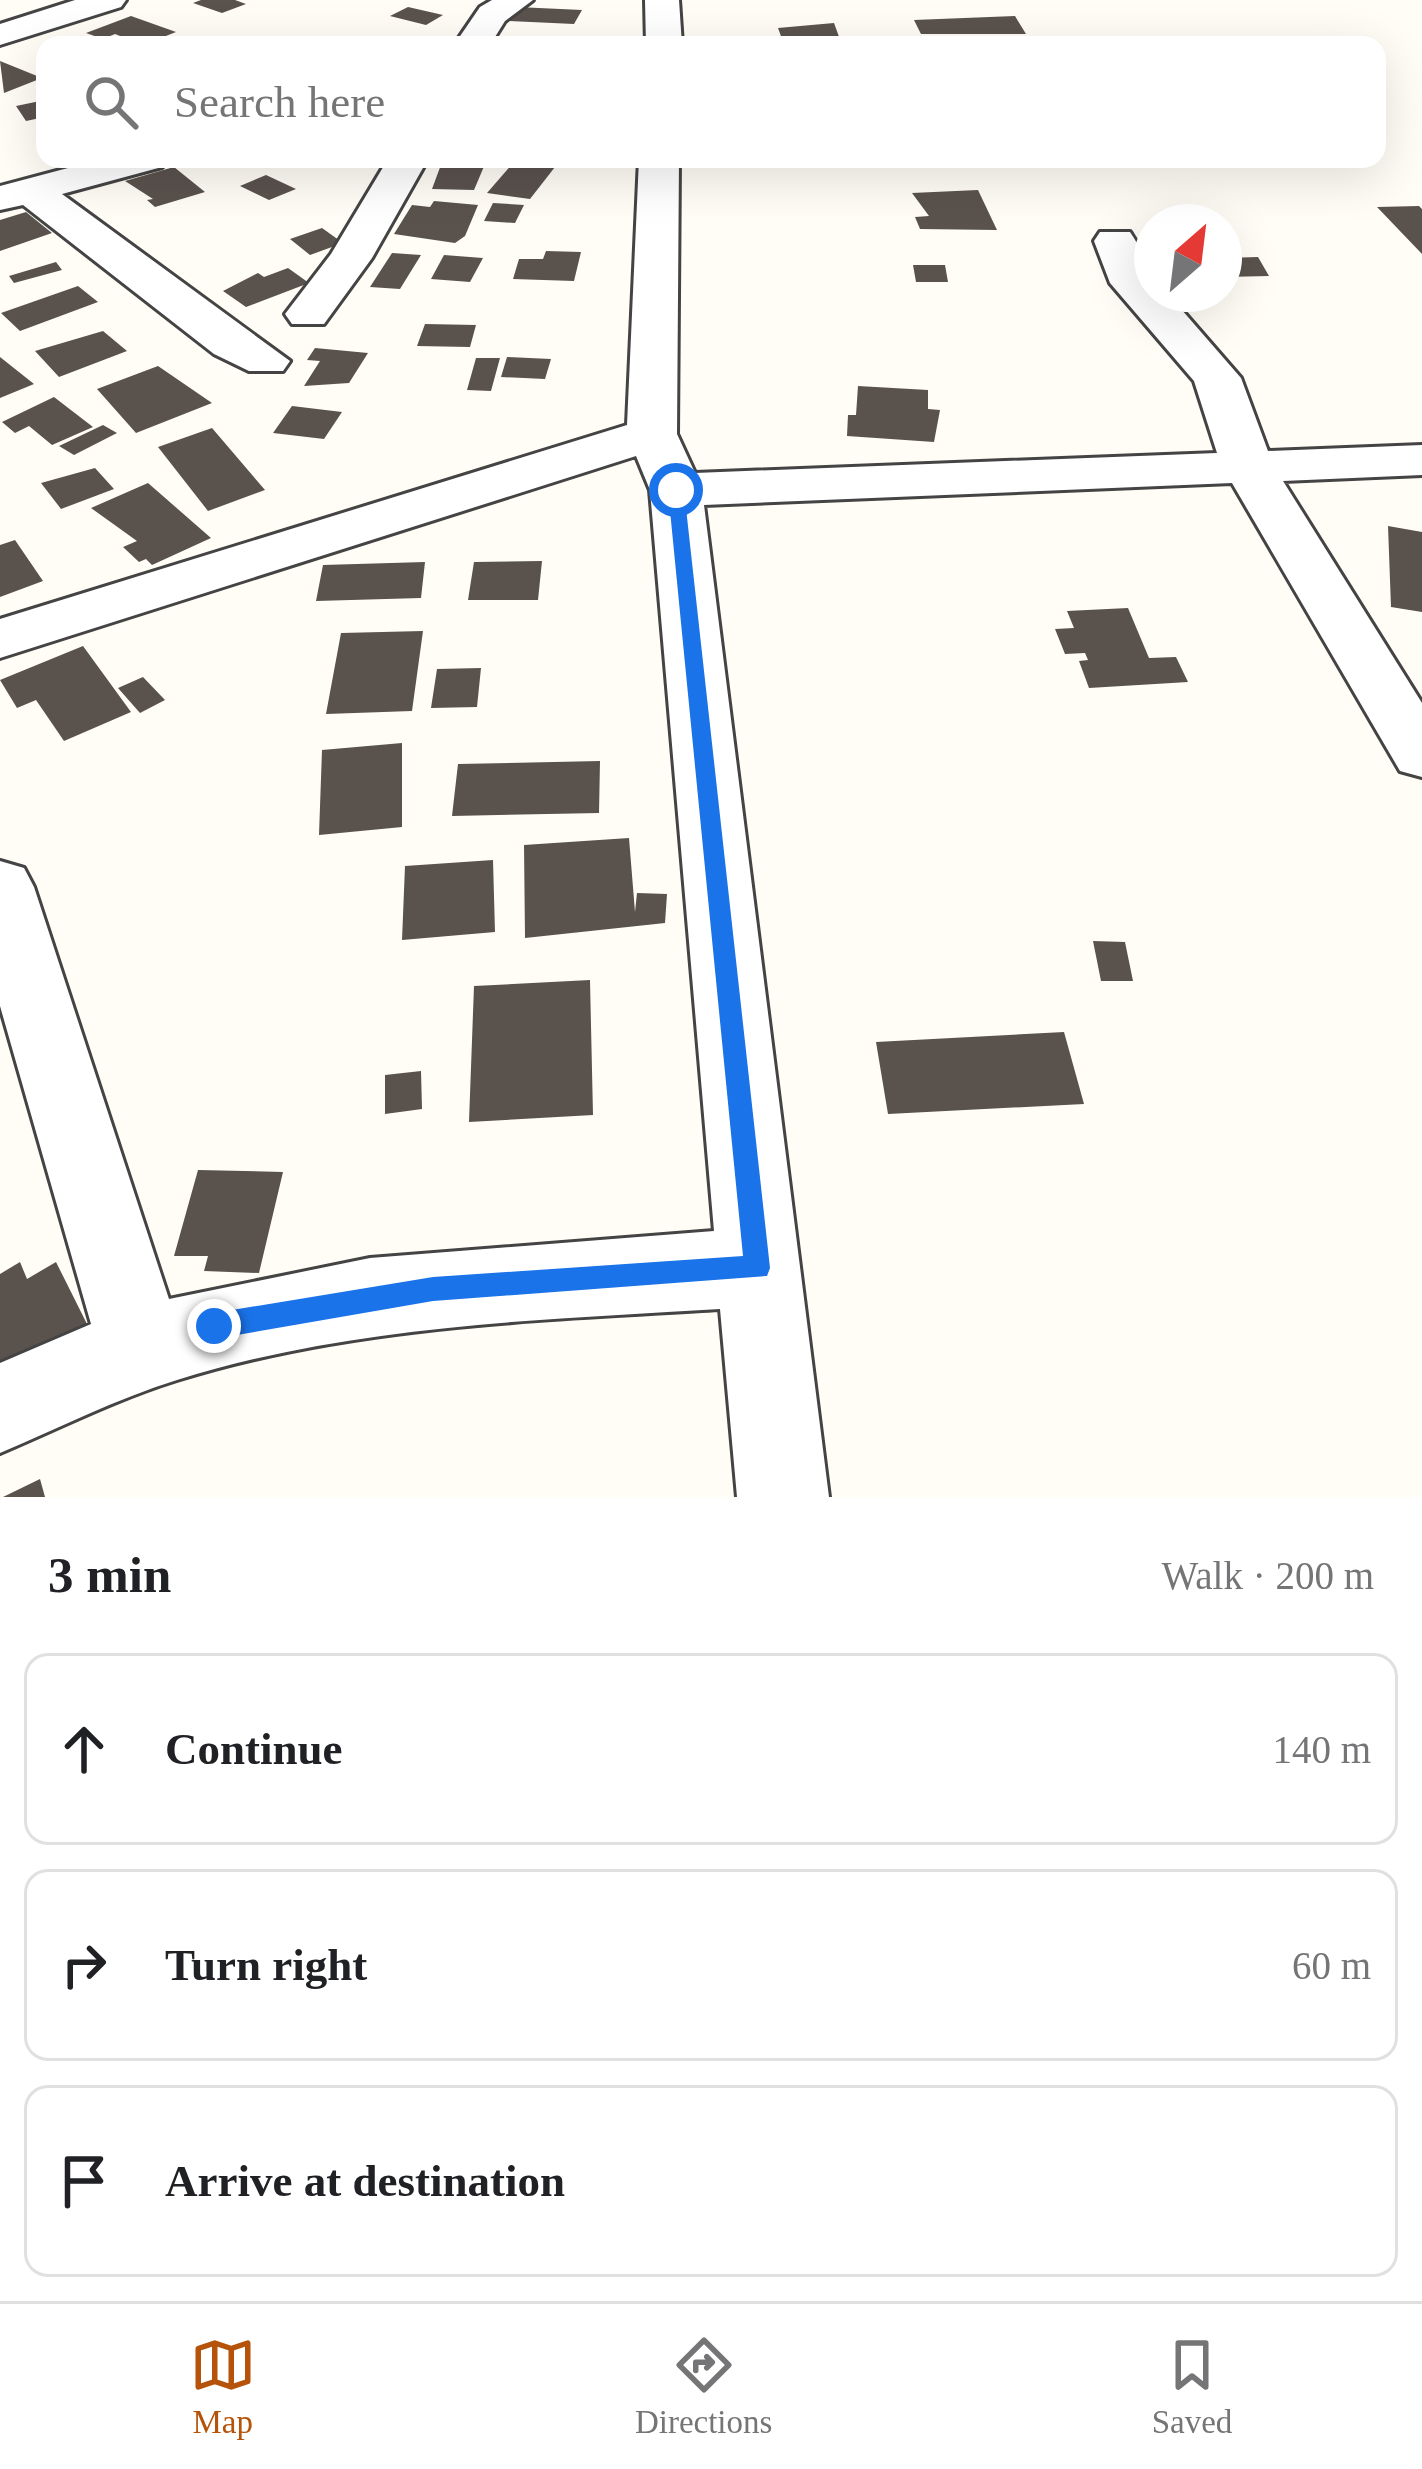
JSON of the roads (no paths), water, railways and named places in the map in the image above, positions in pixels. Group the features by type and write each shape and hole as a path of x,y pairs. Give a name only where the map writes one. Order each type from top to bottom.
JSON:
{"street":[{"path":"0,35 110,0"},
{"path":"478,36 492,14 516,0"},
{"path":"662,0 664,36"},
{"path":"15,194 114,168"},
{"path":"308,314 350,258 403,168"},
{"path":"659,168 664,462 783,1497"},
{"path":"15,194 231,344 266,362"},
{"path":"1114,241 1126,274 1216,378 1248,467 1422,755"},
{"path":"0,639 664,462 1248,467 1422,460"},
{"path":"0,887 142,1350"},
{"path":"0,1408 60,1376 214,1326 433,1289 758,1268"}]}
